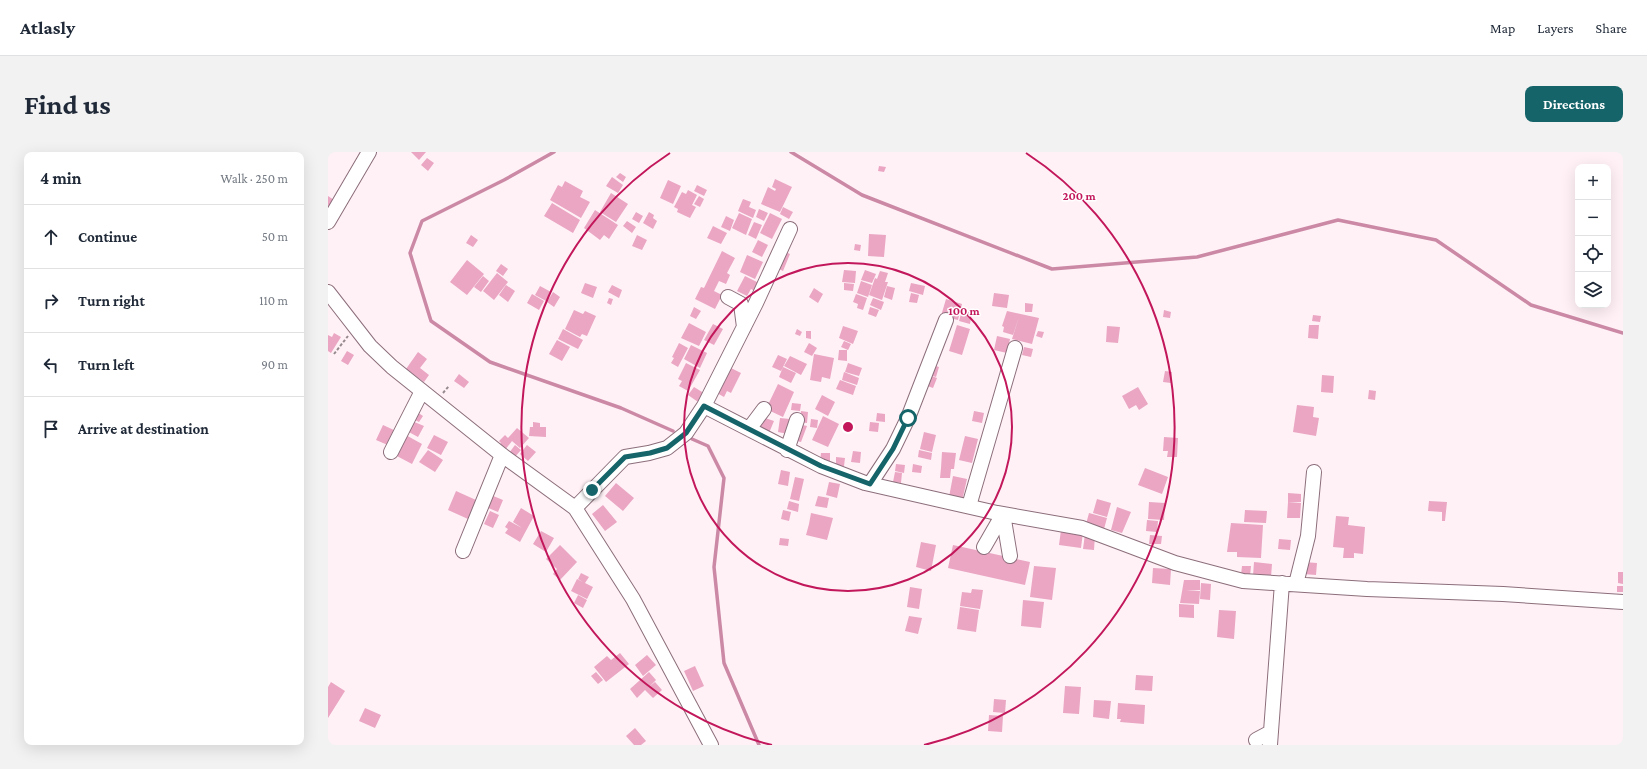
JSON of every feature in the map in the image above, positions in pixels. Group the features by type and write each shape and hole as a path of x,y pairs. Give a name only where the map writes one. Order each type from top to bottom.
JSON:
{"street":[{"path":"328,222 369,152"},
{"path":"575,508 625,457 650,453 667,448 686,433 701,410 744,328 790,228"},
{"path":"328,292 370,346 392,367 502,455 575,508 633,599 711,745"},
{"path":"728,297 740,304 744,328"},
{"path":"870,484 893,449 908,418 946,320"},
{"path":"969,506 1016,348"},
{"path":"391,452 422,391"},
{"path":"749,429 764,409"},
{"path":"701,410 749,429 787,450 821,466 870,484 1003,514 1082,528 1175,562 1243,580 1367,589 1503,594 1623,602"},
{"path":"787,450 797,420"},
{"path":"462,551 502,455"},
{"path":"1256,740 1271,738 1289,584 1308,536 1314,472"},
{"path":"984,547 1003,514"},
{"path":"1003,514 1010,556"}],"path":[{"path":"334,354 354,327"}],"building":[{"path":"411,152 426,152 419,160"},
{"path":"427,158 434,163 428,171 421,165"},
{"path":"879,166 886,167 884,172 878,171"},
{"path":"620,173 626,177 623,182 616,177"},
{"path":"612,177 623,185 618,193 606,186"},
{"path":"775,179 792,187 780,212 761,204 768,187 775,191 776,189 772,187"},
{"path":"668,180 681,186 673,204 660,198"},
{"path":"565,181 583,191 580,197 590,202 581,218 550,200 558,185 562,187"},
{"path":"697,185 707,190 704,196 694,191"},
{"path":"688,190 697,195 692,205 696,207 690,218 677,212 678,209 674,207 682,192 686,194"},
{"path":"611,193 628,204 616,222 600,212"},
{"path":"328,196 334,200 328,210"},
{"path":"699,196 704,199 700,207 694,204"},
{"path":"743,199 751,202 749,207 756,210 753,218 738,211"},
{"path":"552,203 580,220 573,233 544,216"},
{"path":"783,207 793,212 789,219 780,214"},
{"path":"759,209 768,213 764,221 756,217"},
{"path":"595,210 618,225 609,239 604,235 600,240 584,228"},
{"path":"636,212 643,216 639,223 632,219"},
{"path":"649,212 654,215 653,218 657,221 653,229 643,223"},
{"path":"739,213 752,219 746,235 732,228"},
{"path":"770,213 782,219 772,239 760,233"},
{"path":"726,216 734,220 730,231 721,227"},
{"path":"627,221 636,227 632,233 623,226"},
{"path":"754,222 762,225 756,239 748,235"},
{"path":"713,226 727,233 721,244 707,238"},
{"path":"869,234 886,235 884,257 868,256"},
{"path":"471,235 478,240 473,247 466,243"},
{"path":"637,235 647,240 642,250 632,246"},
{"path":"758,240 768,245 762,257 752,252"},
{"path":"855,244 861,245 860,251 854,250"},
{"path":"722,251 735,258 727,273 730,275 726,284 719,281 714,291 722,295 715,309 695,299 701,287 704,288"},
{"path":"783,251 790,254 783,271 775,267"},
{"path":"747,255 763,262 755,279 740,272"},
{"path":"467,260 484,274 467,295 450,282"},
{"path":"501,264 508,269 503,276 496,271"},
{"path":"844,270 856,271 855,283 842,282"},
{"path":"865,270 876,274 872,283 861,280"},
{"path":"880,271 888,273 885,282 888,282 882,300 869,295 875,278 877,279"},
{"path":"497,273 508,282 494,300 483,291"},
{"path":"483,276 489,281 481,292 474,287"},
{"path":"745,276 759,283 755,291 751,289 747,296 737,291"},
{"path":"861,281 872,285 868,297 857,293"},
{"path":"585,283 597,287 593,298 581,293"},
{"path":"844,283 854,284 853,291 844,290"},
{"path":"911,283 925,286 923,295 909,291"},
{"path":"506,285 515,291 508,302 499,295"},
{"path":"612,285 622,290 619,298 608,292"},
{"path":"540,286 551,292 546,301 535,295"},
{"path":"887,286 895,288 892,300 884,297"},
{"path":"814,288 823,294 818,303 809,297"},
{"path":"553,292 560,297 554,307 547,302"},
{"path":"911,293 919,295 917,303 909,302"},
{"path":"994,293 1009,295 1007,308 992,306"},
{"path":"532,294 544,301 539,310 527,303"},
{"path":"856,294 867,298 863,310 857,308 858,304 853,302"},
{"path":"609,298 613,299 611,305 607,303"},
{"path":"873,298 884,302 881,310 870,305"},
{"path":"946,299 962,304 958,320 941,316"},
{"path":"1025,303 1033,304 1032,312 1025,312"},
{"path":"694,307 701,311 696,319 690,316"},
{"path":"870,307 879,310 876,317 868,314"},
{"path":"574,310 583,314 585,311 596,316 587,336 582,334 580,337 565,329"},
{"path":"962,310 972,312 970,324 959,321"},
{"path":"1164,310 1171,312 1170,318 1163,317"},
{"path":"1007,311 1039,318 1032,344 1012,339 1019,317 1013,335 1003,332 1004,327 1002,326"},
{"path":"1313,315 1321,316 1320,322 1312,321"},
{"path":"689,323 706,332 699,346 681,338"},
{"path":"713,324 723,329 714,345 704,340"},
{"path":"957,325 970,329 962,355 949,351"},
{"path":"1309,325 1319,325 1318,339 1308,338"},
{"path":"843,326 858,331 853,344 839,338"},
{"path":"1107,326 1120,327 1118,343 1106,342"},
{"path":"563,329 583,340 578,349 558,339"},
{"path":"797,329 802,332 800,336 795,334"},
{"path":"806,331 811,331 811,339 806,338"},
{"path":"1038,331 1044,332 1042,338 1036,336"},
{"path":"334,333 341,337 331,353 328,351 328,335 332,337"},
{"path":"997,336 1010,339 1007,353 994,350"},
{"path":"557,340 570,347 562,361 549,354"},
{"path":"844,341 851,344 848,350 841,347"},
{"path":"679,343 688,348 678,367 671,363 674,358 672,357"},
{"path":"809,343 817,348 812,356 804,352"},
{"path":"691,345 707,353 700,368 684,359"},
{"path":"1024,347 1033,349 1031,357 1022,355"},
{"path":"839,350 847,350 847,361 838,360"},
{"path":"347,351 354,355 348,365 341,361"},
{"path":"418,352 427,359 420,368 429,375 424,382 406,369"},
{"path":"814,354 834,358 830,379 822,377 821,382 810,380"},
{"path":"778,355 787,359 781,371 772,367"},
{"path":"790,356 807,364 801,375 784,366"},
{"path":"686,363 700,370 688,391 679,386 682,381 678,379"},
{"path":"848,363 862,368 859,376 845,372"},
{"path":"930,364 939,367 936,377 927,374"},
{"path":"729,367 741,373 731,393 727,391 724,397 717,393"},
{"path":"783,367 796,373 791,383 779,377"},
{"path":"1165,371 1172,372 1171,383 1163,382"},
{"path":"844,372 859,378 857,385 842,380"},
{"path":"459,374 469,382 464,388 454,381"},
{"path":"926,374 937,378 933,388 922,384"},
{"path":"1322,375 1334,376 1333,393 1321,392"},
{"path":"840,380 856,386 853,395 836,389"},
{"path":"778,384 794,392 783,417 766,409"},
{"path":"694,387 707,395 701,404 688,395"},
{"path":"1138,387 1148,404 1139,410 1136,405 1129,409 1122,396"},
{"path":"1369,390 1376,391 1375,400 1368,399"},
{"path":"822,395 835,402 828,416 815,409"},
{"path":"792,403 801,404 800,411 791,410"},
{"path":"1297,405 1314,407 1313,417 1319,418 1316,436 1293,432"},
{"path":"801,411 808,412 807,423 799,422"},
{"path":"974,411 984,413 982,423 972,421"},
{"path":"417,412 423,416 419,422 413,419"},
{"path":"877,413 885,414 885,422 876,421"},
{"path":"823,416 839,424 828,447 812,440"},
{"path":"762,417 774,421 769,433 757,429"},
{"path":"780,418 790,419 788,434 778,432"},
{"path":"811,419 818,420 817,428 810,427"},
{"path":"412,421 424,426 418,437 407,431"},
{"path":"533,422 540,423 540,427 546,427 546,437 529,436 530,427 533,427"},
{"path":"870,422 879,423 878,432 869,431"},
{"path":"798,424 807,426 801,442 793,440"},
{"path":"383,425 396,431 390,446 376,440"},
{"path":"517,428 529,438 520,448 512,441 505,450 499,445 501,443 499,441 505,435 508,438"},
{"path":"924,432 936,435 932,452 920,449"},
{"path":"404,434 422,444 412,464 393,454"},
{"path":"434,435 448,442 441,455 427,448"},
{"path":"965,436 978,439 972,463 959,460"},
{"path":"1164,437 1178,438 1177,457 1167,457 1168,451 1163,451"},
{"path":"515,445 521,450 514,458 509,453"},
{"path":"527,445 536,452 528,461 520,454"},
{"path":"428,450 443,460 435,472 419,462"},
{"path":"919,450 932,453 931,460 918,457"},
{"path":"853,451 861,452 860,463 851,462"},
{"path":"942,452 956,453 954,469 951,469 950,478 940,478"},
{"path":"821,453 830,453 830,463 820,462"},
{"path":"836,457 845,458 844,466 836,466"},
{"path":"896,464 905,465 904,473 895,471"},
{"path":"913,464 922,466 921,473 912,472"},
{"path":"1145,468 1168,477 1162,494 1138,485"},
{"path":"781,470 790,472 788,486 778,484"},
{"path":"895,472 902,473 901,483 893,482"},
{"path":"953,476 967,479 962,501 949,497"},
{"path":"795,477 804,479 799,501 790,499"},
{"path":"829,482 840,484 837,498 826,495"},
{"path":"616,483 634,498 623,511 605,496"},
{"path":"456,491 476,500 468,519 448,510"},
{"path":"1288,493 1301,494 1301,502 1288,502"},
{"path":"491,495 503,500 498,512 486,507"},
{"path":"818,496 829,498 827,508 815,506"},
{"path":"1097,499 1111,503 1107,517 1093,513"},
{"path":"789,501 799,504 798,512 787,509"},
{"path":"1429,501 1447,502 1445,521 1442,521 1442,512 1428,511"},
{"path":"1149,502 1165,503 1164,520 1148,519"},
{"path":"1288,502 1301,503 1300,518 1287,518"},
{"path":"603,505 617,522 605,531 592,514"},
{"path":"1117,507 1131,512 1122,533 1111,530"},
{"path":"521,508 534,516 520,542 505,533 508,529 505,527 509,521 522,528 513,522"},
{"path":"783,510 791,512 789,521 781,519"},
{"path":"1245,510 1267,511 1266,523 1244,522"},
{"path":"490,511 499,515 493,528 484,524"},
{"path":"811,513 833,518 830,529 809,524"},
{"path":"1089,513 1107,518 1104,529 1086,524"},
{"path":"1336,516 1349,517 1348,525 1365,527 1363,554 1354,553 1354,558 1343,558 1344,548 1333,547"},
{"path":"1147,520 1158,521 1157,532 1146,531"},
{"path":"1231,523 1263,525 1261,558 1237,557 1237,552 1227,552"},
{"path":"809,524 830,529 827,540 806,535"},
{"path":"1061,530 1083,532 1081,548 1059,545"},
{"path":"541,531 554,538 546,552 533,544"},
{"path":"1085,534 1095,535 1094,550 1083,549"},
{"path":"1150,535 1162,536 1161,544 1149,544"},
{"path":"780,538 789,539 788,546 779,545"},
{"path":"1279,539 1291,540 1290,550 1278,549"},
{"path":"921,542 936,545 931,571 916,567"},
{"path":"560,545 577,562 560,580 553,574 557,569 546,559"},
{"path":"953,545 1030,562 1025,585 948,568"},
{"path":"1254,562 1272,564 1271,577 1253,576"},
{"path":"1304,562 1317,563 1316,575 1303,574"},
{"path":"1034,566 1056,568 1052,600 1030,597"},
{"path":"1242,566 1251,566 1250,576 1241,575"},
{"path":"1153,568 1171,569 1170,585 1152,583"},
{"path":"1618,572 1623,572 1623,584 1618,583"},
{"path":"581,573 589,577 585,583 593,587 587,599 571,591 577,579 583,582 578,579"},
{"path":"1184,580 1200,580 1200,590 1186,590 1200,591 1199,604 1180,603"},
{"path":"1201,583 1211,584 1210,600 1200,599"},
{"path":"1617,586 1623,586 1623,592 1617,592"},
{"path":"910,587 922,589 919,609 907,607"},
{"path":"972,589 983,590 980,609 960,606 962,592 971,593"},
{"path":"578,595 587,600 583,608 574,603"},
{"path":"1023,600 1044,602 1041,628 1021,626"},
{"path":"1179,604 1194,605 1194,618 1179,617"},
{"path":"960,607 979,610 976,632 957,629"},
{"path":"1219,610 1236,611 1234,639 1217,637"},
{"path":"909,616 922,618 918,634 905,631"},
{"path":"620,653 629,664 606,682 594,667 607,656 611,660"},
{"path":"647,655 656,665 643,676 635,665"},
{"path":"695,666 704,686 693,691 684,671"},
{"path":"596,672 603,680 598,684 591,676"},
{"path":"649,672 656,680 649,687 655,682 662,690 653,698 645,690 637,698 630,689"},
{"path":"1136,675 1153,676 1152,691 1135,690"},
{"path":"331,682 345,691 328,718 328,687"},
{"path":"1065,686 1081,687 1079,714 1063,713"},
{"path":"994,699 1006,700 1005,713 993,712"},
{"path":"1094,700 1111,701 1109,719 1093,717"},
{"path":"1118,703 1145,705 1144,724 1120,722 1121,719 1117,719"},
{"path":"365,708 381,715 375,728 359,721"},
{"path":"989,715 1003,716 1002,732 988,731"},
{"path":"635,728 646,741 641,745 634,745 626,736"}],"waterway":[{"path":"554,152 504,180 422,221 410,253 431,321 490,362 621,408 673,431"},
{"path":"791,152 862,195 1052,269 1197,257 1338,220 1436,240 1531,305 1623,333"},
{"path":"692,439 708,446 724,478 714,567 724,663 759,745"}],"route":[{"path":"592,490 621,463 625,457 650,453 667,448 686,433 704,406 787,450 821,466 870,484 893,449 908,418"}]}
